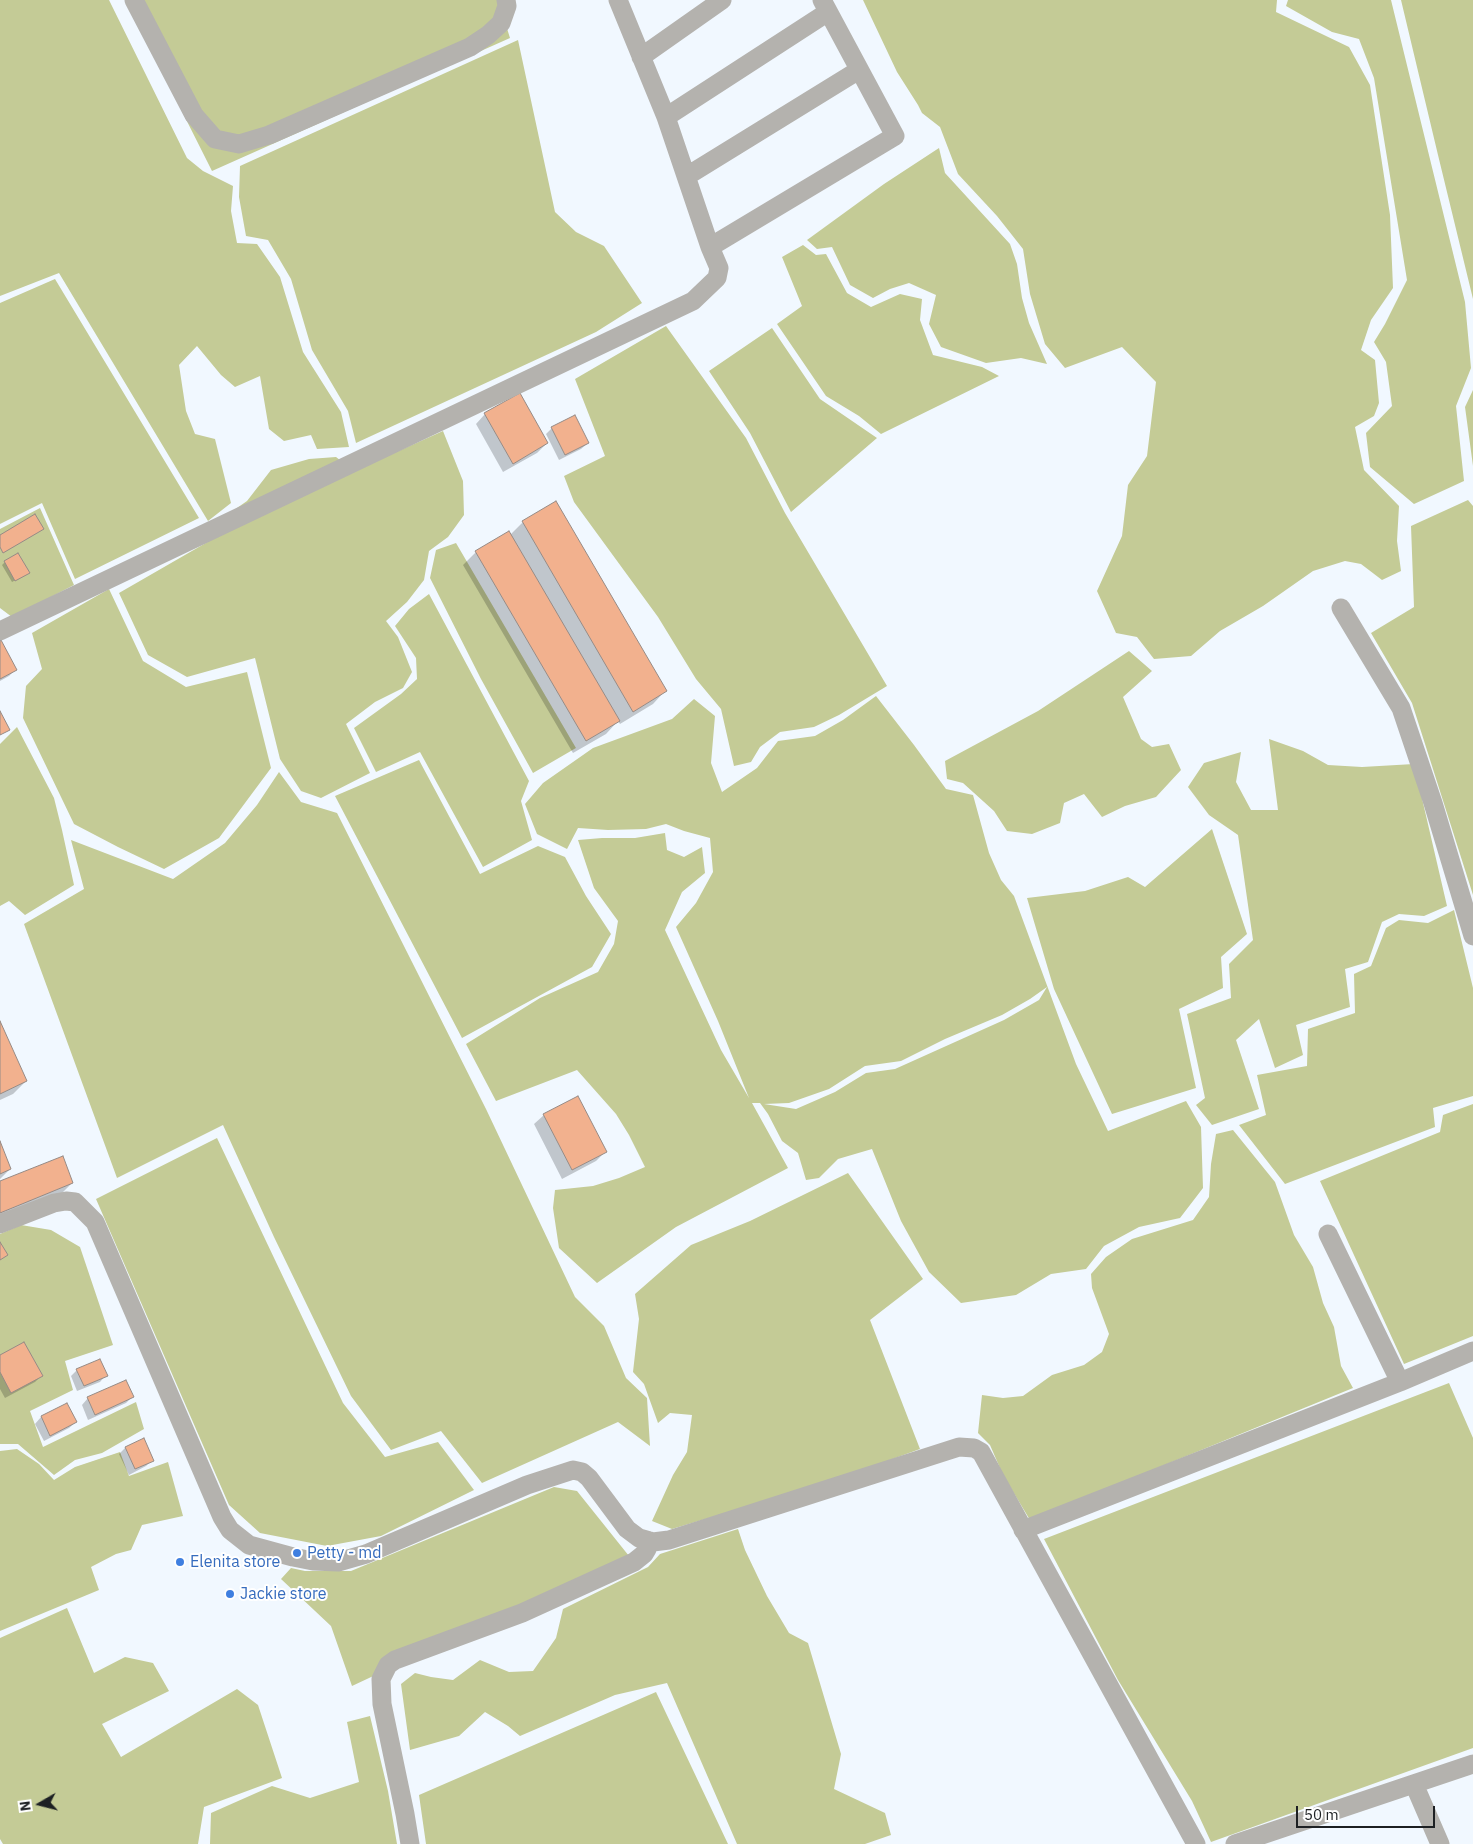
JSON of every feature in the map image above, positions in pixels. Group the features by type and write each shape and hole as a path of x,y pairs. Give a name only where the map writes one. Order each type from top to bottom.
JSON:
{"street":[{"path":"134,0 194,115 215,139 239,144 269,135 470,47 488,35 501,23 507,6 506,0"},
{"path":"0,631 693,300 717,278 719,268 666,117 618,0"},
{"path":"641,56 722,0"},
{"path":"666,117 825,6 895,136 710,246"},
{"path":"687,176 859,70"},
{"path":"1341,608 1401,708 1434,804 1473,936"},
{"path":"0,1224 54,1203 66,1201 74,1202 95,1222 222,1517 230,1530 248,1544 313,1561 338,1562 366,1554 527,1485 573,1470 578,1470 589,1478 627,1529 639,1538 653,1542 669,1540 959,1448 968,1447 981,1452 1196,1844"},
{"path":"1328,1234 1400,1382"},
{"path":"1023,1530 1400,1382 1473,1351"},
{"path":"410,1844 406,1814 382,1704 381,1679 388,1665 395,1660 522,1613 634,1562 647,1549 647,1540"},
{"path":"1235,1844 1473,1764"},
{"path":"1414,1784 1440,1844"}],"green space":[{"path":"0,0 109,0 187,158 203,171 233,186 231,211 237,243 257,244 280,277 303,352 341,412 349,447 317,449 311,435 284,441 269,429 260,376 235,387 221,375 197,346 179,365 186,411 195,434 215,439 231,503 208,521 59,273 0,296"},
{"path":"126,0 498,0 510,38 212,171"},
{"path":"863,0 1277,0 1276,12 1349,47 1370,85 1390,215 1393,288 1371,320 1361,350 1375,360 1379,403 1374,416 1355,427 1364,470 1399,506 1397,541 1401,571 1382,580 1361,564 1345,561 1313,571 1263,606 1220,631 1191,656 1154,659 1137,637 1116,633 1097,591 1122,536 1128,485 1147,456 1156,382 1122,347 1065,368 1045,344 1030,294 1023,249 997,216 958,174 940,127 922,113 897,72"},
{"path":"1288,0 1391,0 1465,302 1471,368 1456,406 1464,481 1414,504 1370,467 1366,433 1392,406 1386,362 1374,342 1407,280 1374,78 1359,39 1332,32 1286,6"},
{"path":"1401,0 1473,0 1473,299 1438,155"},
{"path":"518,40 555,212 576,232 604,246 642,303 596,332 356,443 348,411 312,350 291,279 268,240 246,236 239,197 240,166"},
{"path":"939,148 945,173 1010,244 1017,264 1022,298 1029,323 1047,364 1021,358 986,363 941,347 929,324 936,295 909,283 890,289 873,298 850,285 832,247 817,249 807,240 884,184"},
{"path":"803,245 816,255 826,254 847,293 871,307 900,294 922,299 920,320 933,355 982,367 999,376 881,434 859,416 826,396 777,324 802,306 782,257"},
{"path":"55,279 199,518 75,579 42,503 0,524 0,303"},
{"path":"666,326 746,438 785,513 887,686 839,715 814,727 780,732 760,747 751,762 734,766 721,709 696,679 658,617 574,502 564,476 605,456 575,379"},
{"path":"772,328 820,399 877,438 791,512 750,433 709,371"},
{"path":"1473,390 1473,466 1465,407"},
{"path":"443,431 463,481 464,515 448,537 429,551 424,580 407,602 386,621 398,637 412,672 403,688 375,702 346,724 370,773 321,798 301,791 280,759 255,658 187,677 148,655 119,593 211,540 224,517 247,501 271,470 309,459 336,457 354,471"},
{"path":"1468,500 1473,506 1473,895 1412,703 1371,633 1414,607 1411,526"},
{"path":"40,508 74,585 12,617 0,608 0,529"},
{"path":"456,543 576,748 533,773 481,679 430,578 436,550"},
{"path":"109,589 143,661 186,687 247,672 271,768 219,838 164,869 74,824 23,718 26,686 42,669 32,633"},
{"path":"429,594 529,781 521,801 532,840 483,867 420,752 376,772 354,728 401,694 417,679 416,658 395,626 409,609"},
{"path":"1129,651 1152,671 1123,697 1141,739 1152,747 1169,744 1181,770 1156,797 1125,806 1102,817 1084,794 1064,803 1060,823 1032,834 1007,831 994,811 963,783 947,779 945,761 1038,711"},
{"path":"876,696 946,789 973,795 989,853 1001,880 1014,896 1076,1064 1108,1131 1186,1101 1201,1127 1203,1188 1180,1218 1139,1227 1104,1246 1086,1269 1051,1274 1016,1295 961,1303 929,1272 901,1221 872,1149 838,1159 819,1178 806,1180 798,1153 782,1141 760,1103 752,1103 788,1168 676,1227 597,1283 559,1248 553,1208 555,1190 593,1186 645,1167 629,1135 616,1114 577,1070 496,1101 466,1044 540,998 598,972 614,944 618,921 594,888 578,840 635,838 665,833 667,850 684,857 702,847 705,873 682,892 665,930 721,1050 749,1098 718,1021 676,927 696,903 713,872 710,838 666,824 646,829 608,830 578,828 567,849 537,834 525,804 543,783 593,748 672,719 694,699 715,716 711,763 722,792 757,768 778,741 815,736 843,720","holes":["1047,987 1039,1000 1004,1020 895,1069 866,1073 835,1092 796,1109 764,1104 789,1103 829,1089 865,1066 901,1061 945,1039 1002,1015"]},
{"path":"17,727 54,798 74,885 25,915 9,901 0,906 0,744"},
{"path":"1269,739 1303,751 1328,765 1362,767 1414,764 1447,906 1424,916 1399,914 1382,922 1368,962 1345,969 1350,1007 1296,1025 1303,1055 1275,1068 1259,1019 1236,1040 1259,1109 1212,1125 1196,1105 1205,1098 1187,1014 1231,998 1229,964 1253,940 1238,835 1209,815 1188,787 1204,763 1241,752 1236,782 1251,810 1278,810"},
{"path":"419,760 480,874 538,846 565,857 586,896 611,934 592,967 462,1038 335,796"},
{"path":"279,772 301,802 337,813 486,1109 575,1297 604,1326 626,1378 647,1398 650,1446 618,1422 482,1483 441,1431 391,1450 351,1396 274,1237 223,1125 117,1178 24,924 84,889 71,840 173,879 225,843 257,805"},
{"path":"1212,829 1247,934 1221,957 1223,988 1179,1009 1196,1088 1112,1114 1054,989 1027,898 1085,891 1128,877 1145,887"},
{"path":"1454,910 1473,988 1473,1096 1433,1108 1435,1127 1285,1184 1239,1125 1266,1115 1257,1075 1307,1066 1308,1029 1355,1013 1354,974 1371,966 1386,928 1399,920 1428,923"},
{"path":"1473,1104 1473,1336 1404,1364 1320,1181 1440,1132 1443,1115"},
{"path":"1233,1130 1275,1182 1294,1235 1313,1267 1323,1303 1334,1327 1341,1366 1353,1388 1030,1520 1003,1475 990,1445 978,1433 982,1395 1003,1398 1023,1396 1052,1375 1084,1365 1102,1352 1109,1334 1092,1288 1091,1274 1106,1257 1132,1239 1193,1220 1209,1197 1211,1164 1216,1134"},
{"path":"217,1138 343,1403 385,1457 438,1442 474,1490 381,1536 327,1546 260,1533 229,1505 96,1199"},
{"path":"848,1173 923,1279 870,1320 920,1449 832,1481 672,1529 652,1521 673,1475 687,1452 692,1415 670,1413 658,1423 644,1384 633,1372 639,1319 635,1294 691,1245 750,1221"},
{"path":"21,1225 51,1230 80,1247 113,1345 65,1361 73,1390 30,1411 43,1447 136,1402 144,1429 102,1453 75,1460 54,1475 18,1444 0,1444 0,1234"},
{"path":"1449,1383 1473,1438 1473,1748 1211,1842 1192,1801 1118,1680 1044,1539"},
{"path":"17,1449 39,1464 54,1480 75,1467 120,1452 129,1476 168,1462 183,1516 142,1525 131,1550 116,1554 91,1567 99,1590 0,1631 0,1451"},
{"path":"554,1487 577,1491 629,1556 352,1686 331,1626 281,1579 291,1568 305,1571 351,1571"},
{"path":"738,1529 745,1550 767,1596 789,1633 808,1643 841,1754 834,1789 885,1813 891,1835 865,1844 737,1844 667,1683 615,1695 520,1736 485,1712 459,1736 410,1750 401,1684 415,1673 453,1680 480,1660 509,1672 533,1671 556,1638 563,1609 648,1567 660,1554"},
{"path":"67,1608 94,1673 125,1657 153,1663 169,1691 102,1724 121,1757 237,1689 258,1705 282,1778 204,1807 198,1844 3,1844 0,1839 0,1638"},
{"path":"656,1692 728,1844 426,1844 419,1795"},
{"path":"370,1716 388,1791 397,1844 210,1844 211,1813 272,1786 310,1798 359,1782 347,1722"}],"building":[{"path":"520,393 548,443 513,464 484,413"},
{"path":"575,415 589,443 565,455 551,427"},
{"path":"556,501 667,691 633,712 522,521"},
{"path":"35,514 44,529 3,553 0,547 0,535"},
{"path":"509,531 620,721 586,741 475,551"},
{"path":"18,553 30,573 15,581 4,561"},
{"path":"0,641 17,670 0,679"},
{"path":"0,711 10,730 0,735"},
{"path":"0,1021 27,1081 0,1094"},
{"path":"578,1096 607,1152 572,1170 543,1114"},
{"path":"0,1141 11,1169 0,1174"},
{"path":"63,1156 73,1183 0,1213 0,1181"},
{"path":"0,1242 8,1255 0,1260"},
{"path":"24,1342 43,1376 11,1393 0,1372 0,1355"},
{"path":"100,1359 108,1376 84,1386 76,1369"},
{"path":"126,1380 134,1397 95,1415 87,1397"},
{"path":"67,1403 77,1422 50,1436 41,1416"},
{"path":"144,1438 154,1461 135,1469 125,1447"}],"place":[{"name":"Petty - md","path":"297,1553"},
{"name":"Elenita store","path":"180,1562"},
{"name":"Jackie store","path":"230,1594"}]}
